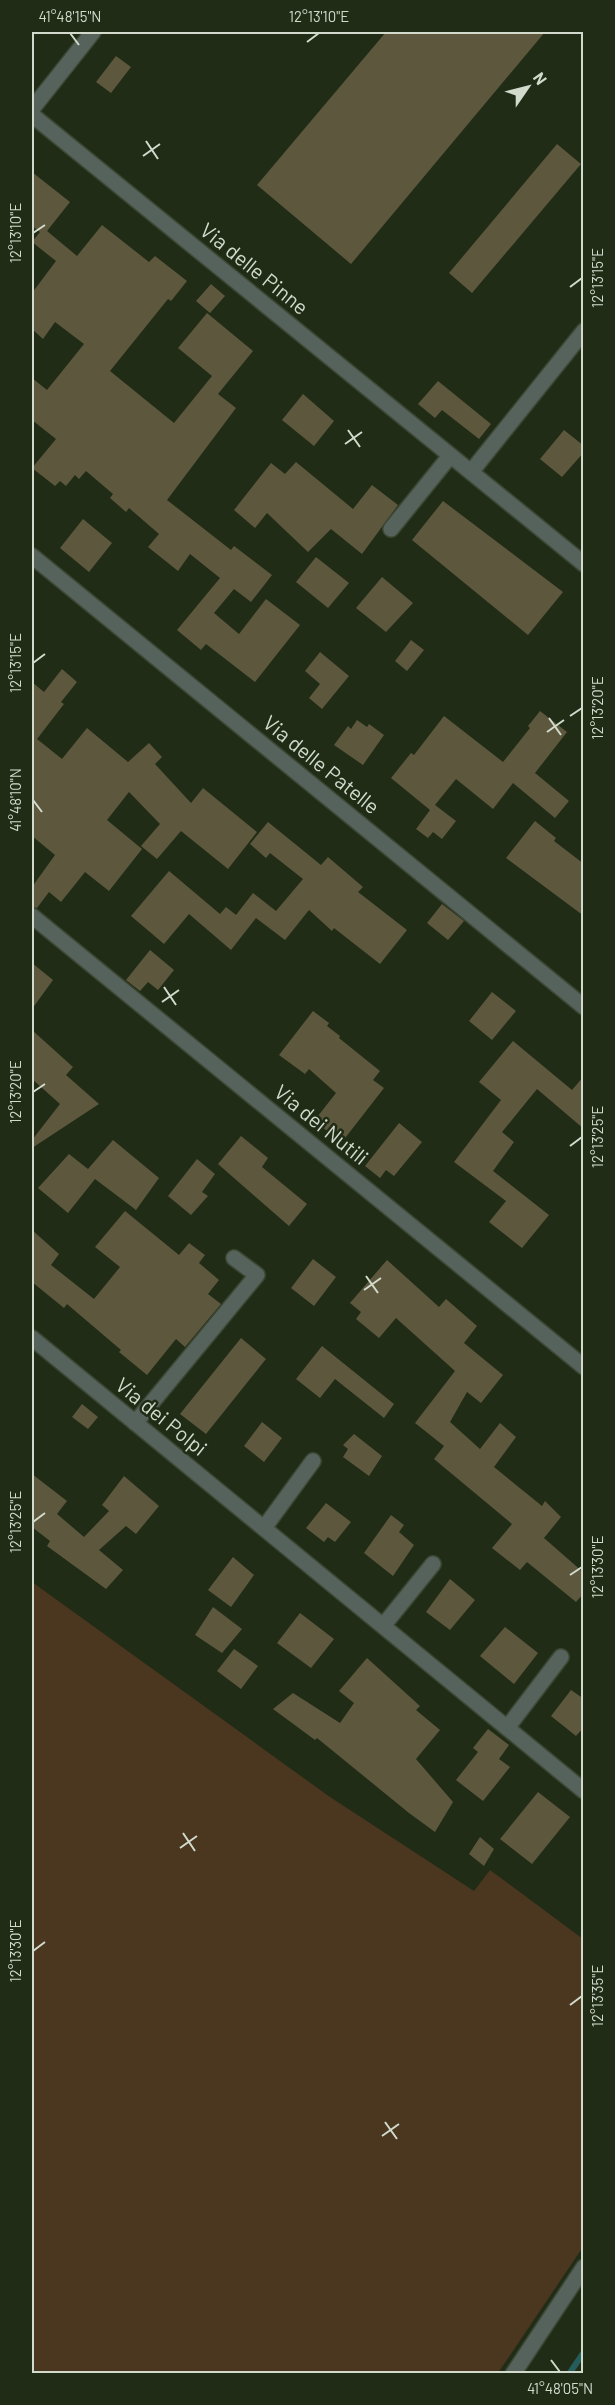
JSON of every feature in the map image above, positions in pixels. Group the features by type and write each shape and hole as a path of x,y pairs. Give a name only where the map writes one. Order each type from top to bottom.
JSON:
{"street":[{"path":"32,109 93,32"},
{"name":"Via delle Pinne","path":"32,115 584,564"},
{"path":"471,472 584,331"},
{"path":"391,530 450,456"},
{"name":"Via delle Patelle","path":"32,556 584,1006"},
{"name":"Via dei Nutili","path":"32,916 584,1367"},
{"path":"135,1423 257,1275 234,1258"},
{"name":"Via dei Polpi","path":"32,1338 584,1791"},
{"path":"264,1528 313,1461"},
{"path":"383,1626 433,1564"},
{"path":"507,1728 561,1657"},
{"path":"513,2373 584,2267"}],"shaded area":[{"path":"32,1582 330,1797 474,1891 490,1870 583,1939 583,2247 498,2373 32,2373"}],"building":[{"path":"386,32 545,32 351,264 257,185"},
{"path":"116,56 131,67 111,93 96,82"},
{"path":"557,144 581,164 472,293 449,273"},
{"path":"32,172 70,202 47,231 77,256 102,225 149,262 155,256 187,281 171,301 168,299 110,371 174,423 212,376 178,348 207,313 253,351 218,394 236,408 167,500 231,550 234,546 272,575 251,602 234,589 214,613 239,634 266,599 300,625 255,682 206,644 201,650 177,630 220,578 190,554 178,571 148,547 159,534 129,508 126,512 110,498 113,494 86,471 79,479 75,475 66,486 60,481 55,486 32,468 56,439 32,420 32,378 47,390 84,344 55,322 43,339 32,329 32,293 56,261 32,242 40,232 32,226"},
{"path":"211,284 225,296 210,313 196,301"},
{"path":"438,381 491,424 479,439 442,410 435,418 418,404"},
{"path":"303,394 334,421 314,446 282,420"},
{"path":"564,430 584,446 584,452 562,477 540,459"},
{"path":"296,462 353,509 372,485 398,505 362,554 331,529 308,552 267,513 255,528 234,510 271,463 285,474"},
{"path":"443,501 563,592 528,635 412,540"},
{"path":"83,519 112,543 89,572 60,548"},
{"path":"316,557 349,583 328,608 296,582"},
{"path":"382,577 413,603 386,632 356,608"},
{"path":"411,640 424,650 407,671 395,661"},
{"path":"320,652 349,676 322,709 309,698 320,684 305,671"},
{"path":"62,669 77,682 61,702 64,704 37,739 62,759 87,728 128,762 149,743 162,757 155,764 191,803 203,788 257,832 228,869 181,831 157,859 141,846 160,824 129,792 107,820 142,849 109,891 85,872 61,902 49,892 37,908 32,907 32,887 55,855 32,836 32,682 44,692"},
{"path":"540,711 567,732 535,773 569,801 555,818 513,783 493,809 456,779 435,805 456,821 442,839 433,832 428,838 416,829 430,810 391,778 411,753 414,755 444,716 503,762 530,728 528,726"},
{"path":"357,720 367,727 369,724 384,735 363,765 334,745 348,726 351,729"},
{"path":"535,821 556,838 554,841 584,864 584,916 506,858"},
{"path":"268,822 321,865 328,857 363,887 358,892 407,930 380,964 334,928 332,931 309,910 285,940 256,918 231,950 189,914 164,944 131,916 169,871 220,914 226,907 236,915 253,893 276,911 303,879 270,853 266,858 250,844"},
{"path":"442,904 464,921 448,940 427,923"},
{"path":"150,950 174,970 158,990 148,982 140,991 126,980"},
{"path":"32,963 53,980 32,1009"},
{"path":"492,992 516,1011 492,1040 469,1021"},
{"path":"313,1011 329,1023 327,1026 340,1036 339,1038 380,1071 373,1080 384,1088 342,1142 314,1121 336,1093 309,1069 305,1074 279,1055"},
{"path":"32,1030 73,1067 66,1075 99,1104 32,1148 32,1140 60,1104 32,1079"},
{"path":"513,1041 572,1090 584,1076 584,1129 537,1089 502,1132 514,1142 493,1171 549,1215 522,1248 489,1222 506,1201 454,1162 501,1100 479,1082"},
{"path":"399,1123 422,1142 394,1176 386,1170 380,1178 365,1166"},
{"path":"241,1136 268,1158 262,1167 307,1204 289,1226 218,1164"},
{"path":"113,1140 159,1178 136,1210 95,1179 68,1213 38,1188 69,1154 88,1169"},
{"path":"197,1159 215,1174 202,1192 208,1196 191,1215 168,1196"},
{"path":"125,1211 179,1255 189,1243 205,1255 199,1263 219,1280 208,1294 221,1304 185,1347 176,1339 147,1375 67,1304 64,1308 32,1282 32,1230 59,1254 51,1265 94,1299 120,1267 95,1247"},
{"path":"313,1259 336,1277 314,1306 291,1288"},
{"path":"387,1260 439,1307 446,1299 477,1326 464,1343 503,1375 481,1403 467,1392 450,1422 480,1449 500,1423 516,1437 494,1467 542,1506 545,1501 561,1517 544,1538 584,1573 584,1593 576,1602 527,1562 520,1570 492,1548 512,1524 434,1459 444,1446 415,1423 455,1371 396,1318 379,1338 356,1319 361,1312 350,1303"},
{"path":"241,1338 266,1359 206,1434 180,1414"},
{"path":"322,1346 394,1404 384,1418 335,1379 320,1398 296,1379"},
{"path":"82,1404 98,1417 88,1429 72,1417"},
{"path":"262,1422 282,1438 264,1462 244,1446"},
{"path":"354,1434 382,1456 369,1476 343,1457 348,1449 343,1445"},
{"path":"32,1474 67,1501 57,1514 84,1537 109,1511 102,1505 124,1476 159,1506 136,1534 126,1526 99,1550 123,1570 106,1589 47,1546 50,1541 32,1527"},
{"path":"326,1503 351,1522 335,1542 328,1537 324,1542 306,1528"},
{"path":"391,1515 404,1525 399,1532 414,1545 393,1576 364,1553"},
{"path":"233,1557 254,1575 231,1607 208,1590"},
{"path":"450,1579 475,1600 450,1630 426,1612"},
{"path":"213,1607 242,1629 222,1653 195,1635"},
{"path":"300,1613 334,1639 311,1668 277,1643"},
{"path":"505,1627 538,1653 514,1684 480,1656"},
{"path":"234,1649 258,1666 241,1689 217,1671"},
{"path":"367,1658 420,1706 416,1710 440,1730 416,1759 453,1802 435,1832 317,1738 315,1740 273,1709 293,1693 340,1723 354,1703 339,1691"},
{"path":"571,1690 584,1699 584,1727 576,1736 551,1716"},
{"path":"488,1729 509,1745 499,1759 510,1767 483,1801 456,1780 478,1752 473,1748"},
{"path":"538,1792 570,1817 532,1864 500,1839"},
{"path":"480,1837 494,1849 484,1866 469,1854"}],"waterway":[{"path":"569,2374 584,2352"}]}
